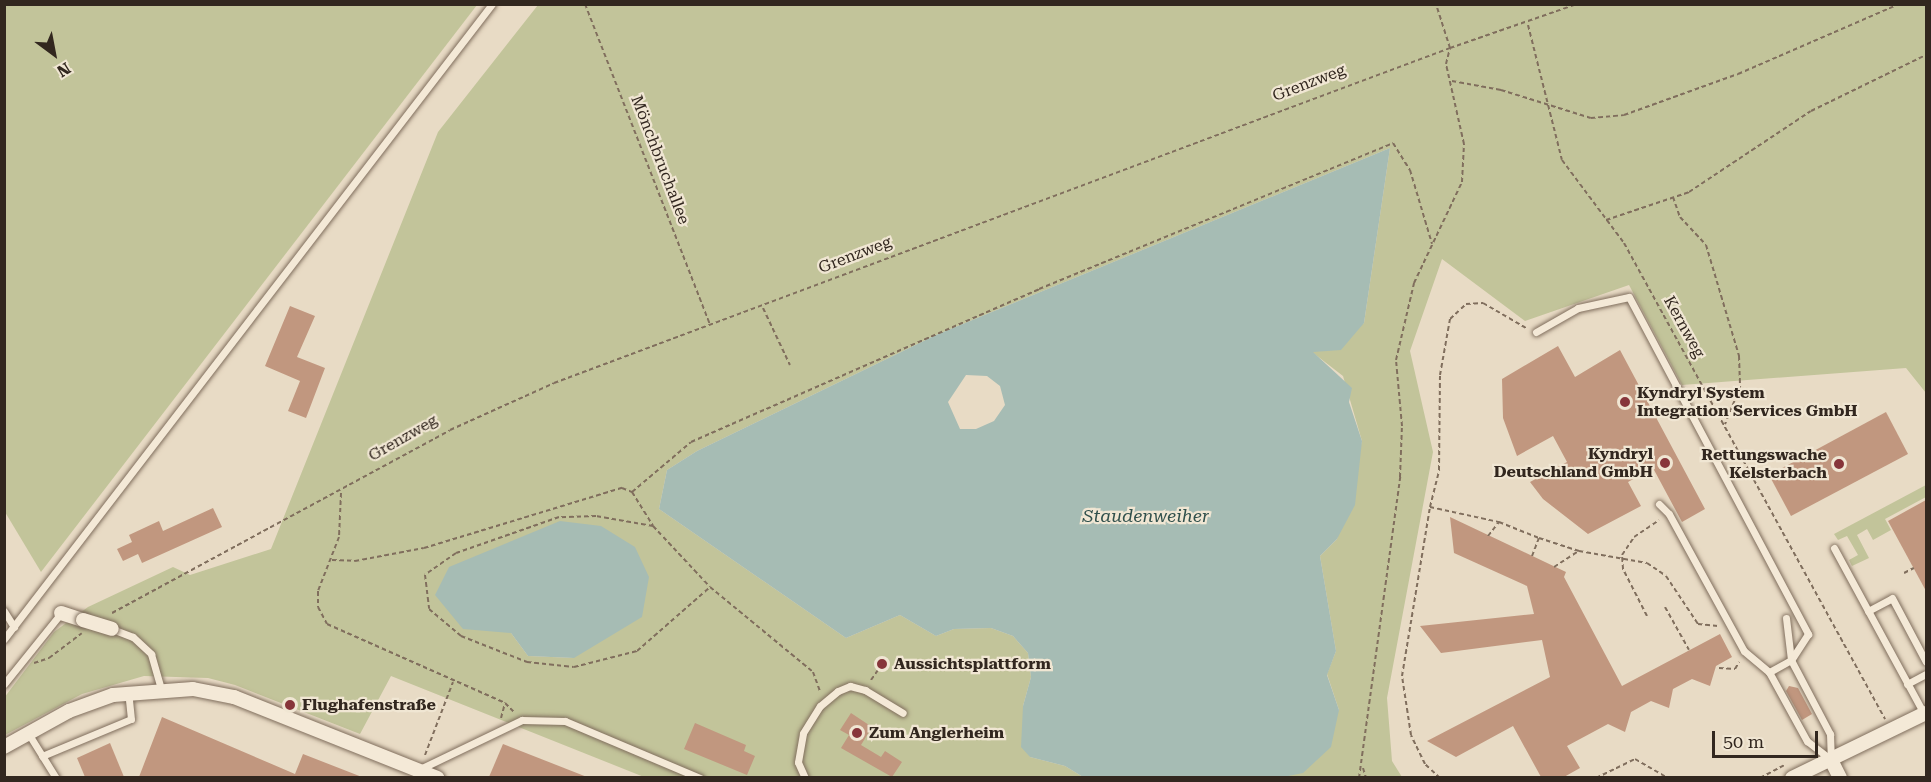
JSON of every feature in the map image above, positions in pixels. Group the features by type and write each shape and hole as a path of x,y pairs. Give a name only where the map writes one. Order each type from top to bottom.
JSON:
{"street":[{"path":"62,613 112,629"},
{"path":"4,747 69,711 129,692 161,688 234,697 438,777"},
{"path":"1792,777 1891,732 1925,713"},
{"path":"1831,760 1840,777"}],"lane":[{"path":"4,639 492,4"},
{"path":"1536,332 1578,308 1629,297 1808,634 1791,660 1768,672"},
{"path":"1659,504 1669,514 1744,651 1768,672 1806,741 1831,760"},
{"path":"1834,548 1925,713"},
{"path":"1868,611 1892,598 1926,662"},
{"path":"4,611 14,627"},
{"path":"4,684 62,613"},
{"path":"1786,618 1791,660 1830,734 1831,760"},
{"path":"112,629 134,637 151,654 161,688"},
{"path":"1907,684 1926,674"},
{"path":"805,777 798,762 798,748 810,719 826,700 850,686 865,690 903,713"},
{"path":"42,756 131,719 129,692"},
{"path":"420,770 522,720 565,721 700,777"},
{"path":"28,733 56,777"}],"path":[{"name":"Mönchbruchallee","path":"585,4 710,325"},
{"path":"1359,777 1363,768 1400,477 1402,426 1396,360 1414,283 1462,182 1464,144 1452,81 1446,64 1450,48 1436,4"},
{"name":"Grenzweg","path":"166,584 341,493 481,416 554,383 710,325 764,308 1450,48 1528,24 1577,4"},
{"path":"1452,81 1501,90 1549,108 1591,118 1624,115 1738,74 1899,4"},
{"path":"1606,220 1673,197 1712,178 1811,111 1926,56 1926,23"},
{"name":"Kernweg","path":"1528,24 1562,160 1624,243 1891,732"},
{"path":"632,492 645,477 691,442 1039,289 1394,142 1410,170 1432,244"},
{"path":"1673,197 1680,217 1706,244 1739,356 1740,387 1725,425"},
{"path":"1440,777 1425,764 1411,735 1402,675 1440,458 1440,375 1450,319 1466,304 1483,303 1536,332"},
{"path":"764,308 790,365"},
{"path":"332,560 356,561 424,548 608,490 632,492"},
{"path":"632,492 653,526 710,587 813,672 826,700"},
{"path":"341,493 332,560 318,591 318,607 327,624 505,703 522,720"},
{"path":"1430,507 1499,522 1579,551 1656,568 1672,584 1691,617 1707,627 1720,624 1725,633"},
{"path":"1622,561 1634,537 1669,514"},
{"path":"653,526 596,516 559,517 456,553 425,575 429,609 460,636 526,662 574,667 637,651 710,587"},
{"path":"1488,536 1499,522"},
{"path":"1532,556 1539,538"},
{"path":"1554,567 1579,551"},
{"path":"1622,561 1647,616"},
{"path":"1904,573 1914,568"},
{"path":"1665,607 1689,650"},
{"path":"1719,668 1738,667 1734,651"},
{"path":"865,690 882,664"},
{"path":"420,770 453,681"},
{"path":"1596,777 1635,759 1668,777"},
{"path":"1363,768 1366,777"}],"green space":[{"path":"5,4 477,5 41,572 5,512"},
{"path":"538,5 1926,5 1926,393 1906,368 1682,385 1629,285 1525,321 1442,259 1410,351 1433,452 1387,698 1392,761 1402,777 1278,777 1339,710 1327,674 1336,651 1320,556 1337,539 1362,441 1343,376 1312,352 1364,323 1390,148 936,335 697,451 667,470 659,509 846,638 900,615 936,636 954,629 991,628 1013,636 1028,653 1031,677 1023,706 1030,757 1065,766 1083,777 644,777 391,676 360,734 235,685 208,678 144,676 82,694 5,735 4,698 54,632 88,607 173,567 190,575 271,549 438,132","holes":["511,633 574,658 528,656"]},
{"path":"1926,485 1926,497 1885,519 1891,530 1873,540 1867,529 1857,535 1869,558 1852,566 1849,560 1858,555 1847,536 1838,540 1834,534"}],"water":[{"name":"Staudenweiher","path":"1390,148 1364,323 1341,350 1313,352 1352,388 1349,402 1362,441 1355,505 1337,539 1320,556 1336,651 1327,675 1339,710 1331,747 1303,773 1278,778 1083,777 1065,766 1030,757 1021,747 1023,706 1031,677 1028,653 1013,636 991,628 954,629 936,636 900,615 846,638 659,509 667,470 697,451 936,335","holes":["966,375 987,376 1000,386 1005,405 994,421 976,429 960,429 948,402"]},
{"path":"560,521 601,526 635,547 649,577 642,617 574,658 528,656 511,633 463,629 435,595 449,567"}],"building":[{"path":"290,306 315,316 297,357 325,368 306,418 288,411 300,381 265,366"},
{"path":"1558,346 1575,377 1620,350 1705,509 1682,522 1653,468 1628,482 1641,506 1588,534 1543,499 1530,482 1567,462 1553,436 1517,456 1503,418 1502,379"},
{"name":"Rettungswache Kelsterbach","path":"1886,412 1908,454 1791,516 1769,475"},
{"path":"1926,500 1926,591 1888,521"},
{"path":"213,508 222,527 142,563 138,554 123,561 117,549 132,542 129,535 159,521 163,531"},
{"path":"1450,517 1566,572 1564,577 1622,686 1720,634 1732,657 1716,666 1710,686 1692,679 1673,689 1669,708 1651,701 1631,712 1625,732 1608,724 1567,746 1580,768 1564,777 1541,777 1513,726 1456,757 1427,741 1550,677 1542,640 1441,653 1420,626 1534,614 1527,586 1454,553"},
{"path":"1789,686 1798,688 1812,714 1802,720 1786,691"},
{"path":"851,713 872,727 861,745 881,757 885,751 902,762 892,777 841,748 849,735 840,730"},
{"path":"162,717 295,774 303,754 362,777 139,777"},
{"path":"695,723 746,745 744,751 755,756 747,775 684,749"},
{"path":"110,743 124,777 85,777 77,758"},
{"path":"503,744 587,777 489,777"}],"place":[{"name":"Kyndryl System Integration Services GmbH","path":"1625,402"},
{"name":"Kyndryl Deutschland GmbH","path":"1665,463"},
{"name":"Rettungswache Kelsterbach","path":"1839,464"},
{"name":"Aussichtsplattform","path":"882,664"},
{"name":"Flughafenstraße","path":"290,705"},
{"name":"Zum Anglerheim","path":"857,733"}]}
